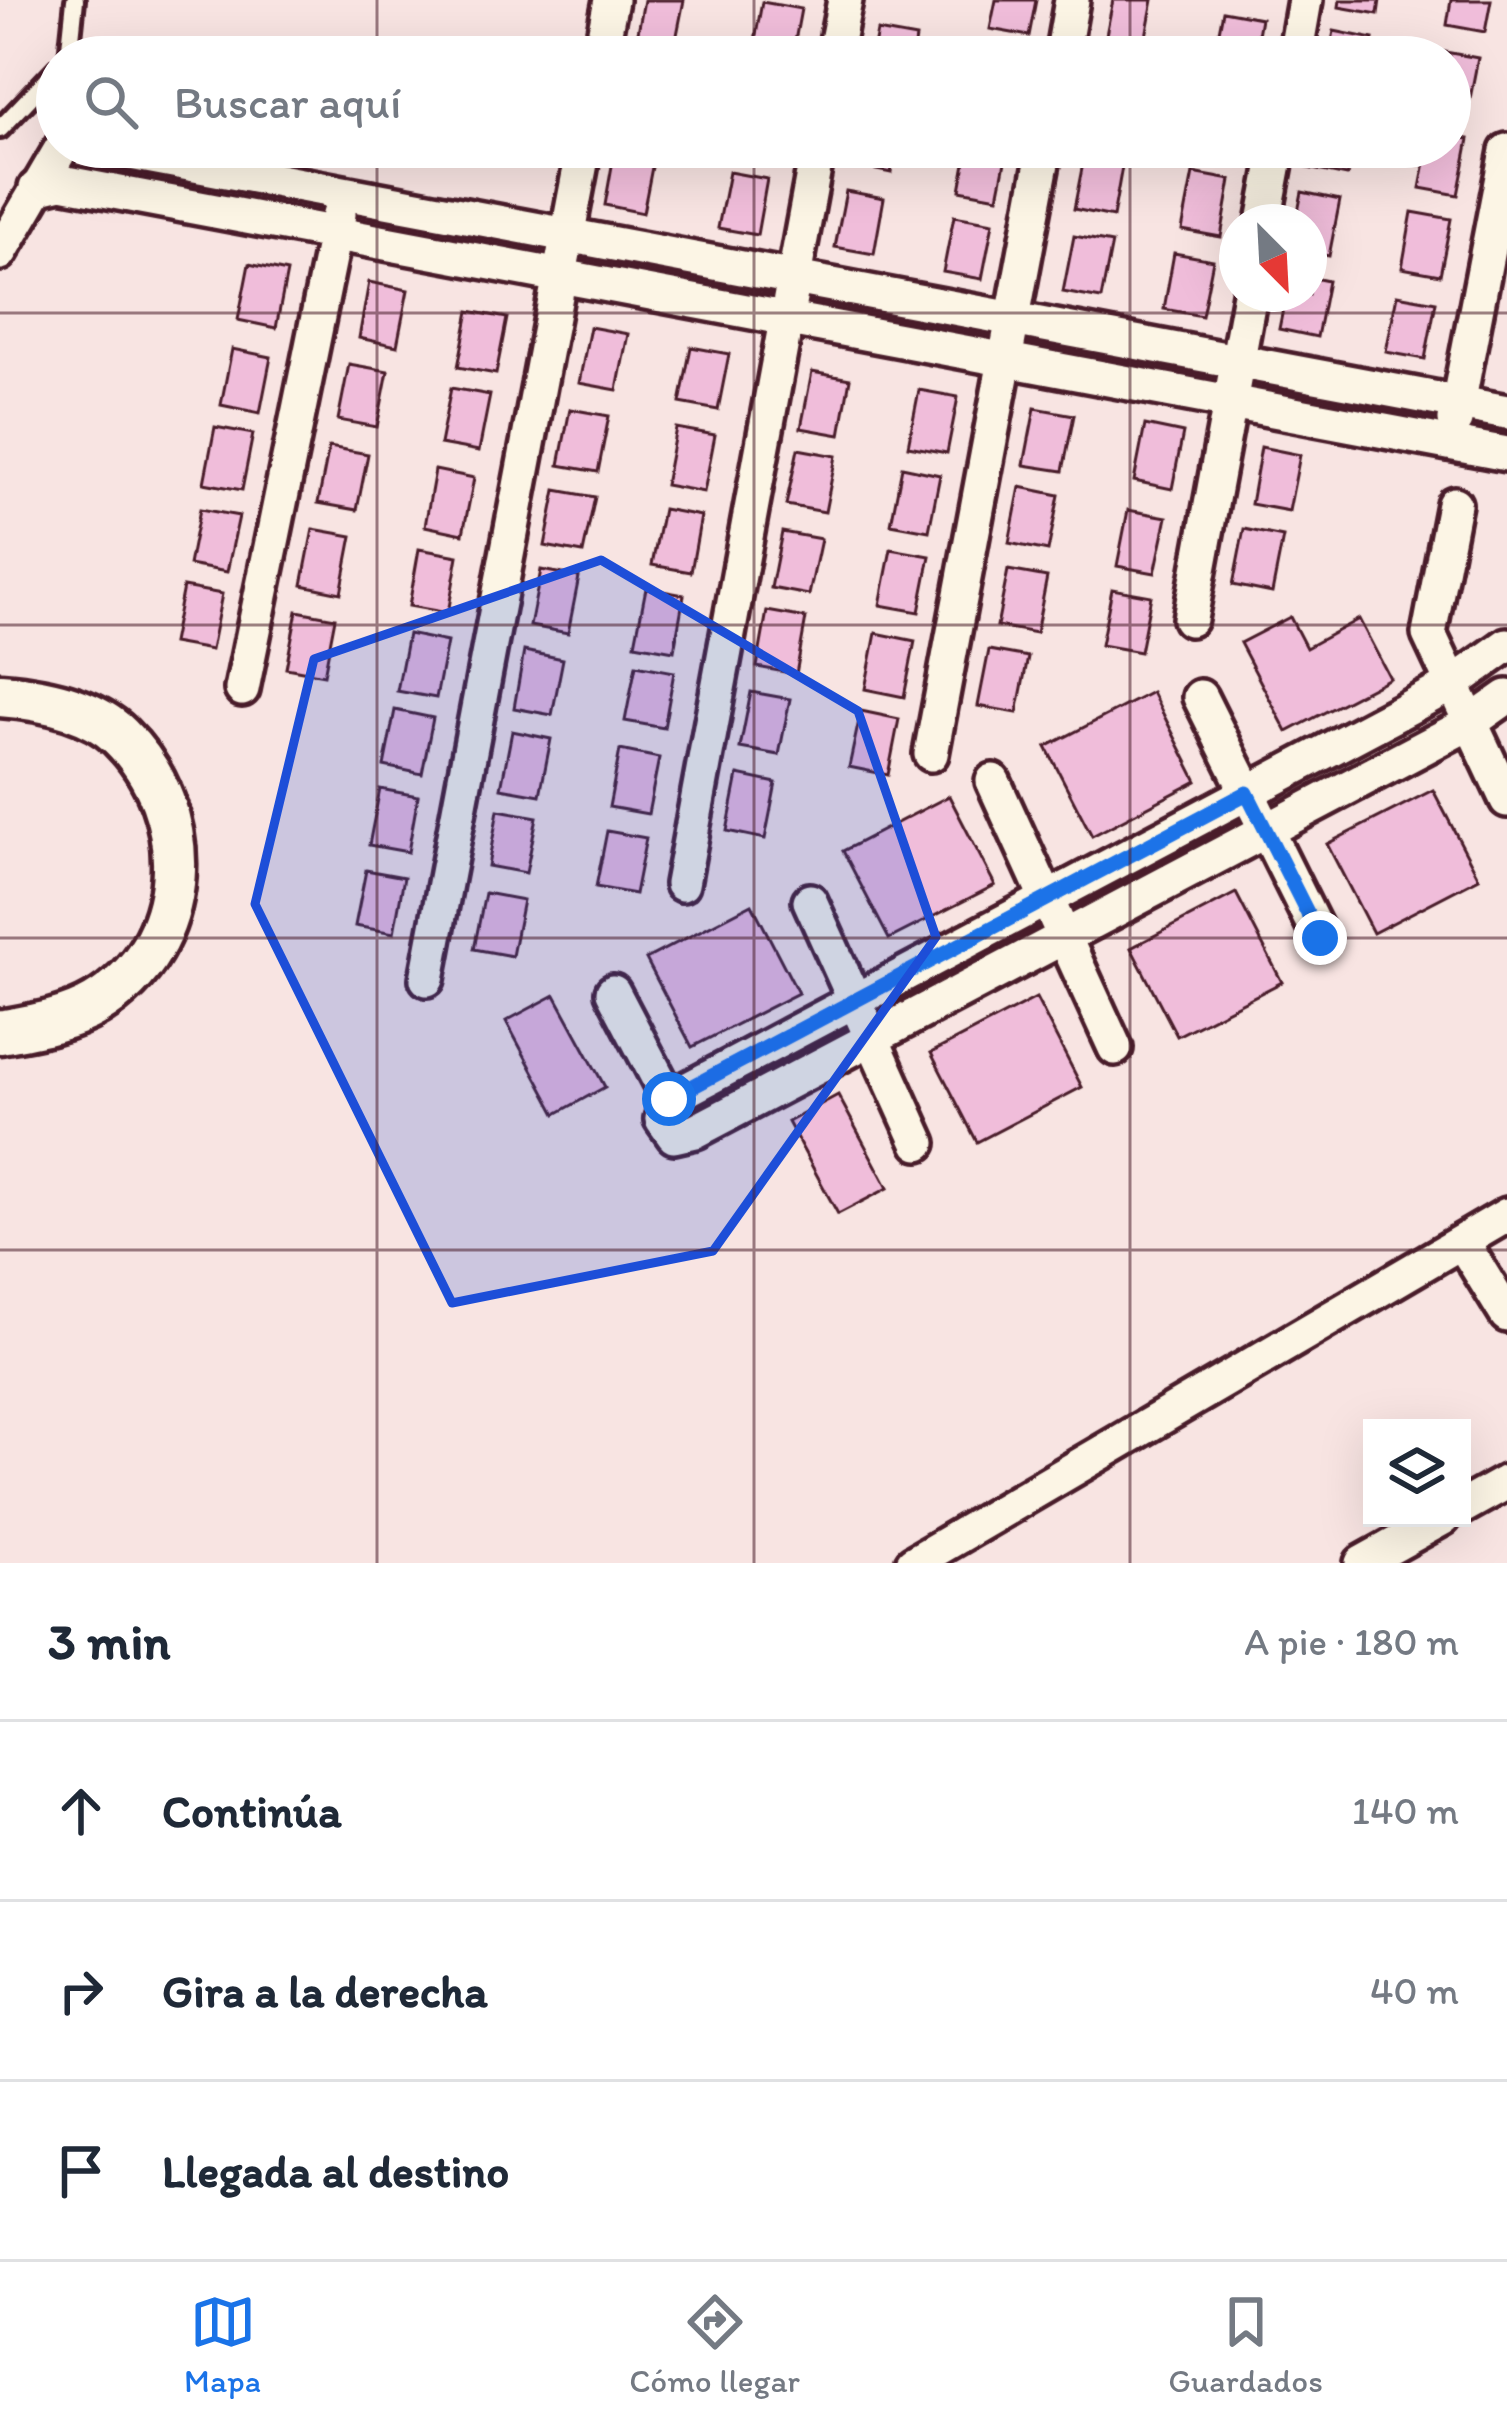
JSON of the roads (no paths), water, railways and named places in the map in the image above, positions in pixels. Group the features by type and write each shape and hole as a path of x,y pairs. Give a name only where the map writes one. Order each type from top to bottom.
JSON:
{"street":[{"path":"604,36 611,0"},
{"path":"838,36 845,0"},
{"path":"1066,36 1072,0"},
{"path":"1298,36 1305,0"},
{"path":"1450,443 1507,151"},
{"path":"0,253 49,168"},
{"path":"210,168 1507,412"},
{"path":"427,979 580,168"},
{"path":"682,884 814,168"},
{"path":"931,754 1041,168"},
{"path":"1267,204 1274,168"},
{"path":"36,188 61,182 1507,454"},
{"path":"242,689 343,193"},
{"path":"1190,619 1247,312"},
{"path":"1454,504 1429,634 1507,800"},
{"path":"1507,645 1451,685 669,1099 662,1119 674,1136 695,1131 1470,723 1507,697"},
{"path":"0,695 35,698 83,713 118,734 164,802 174,840 176,878 168,918 151,953 128,980 95,1005 50,1023 0,1032"},
{"path":"1199,697 1320,938"},
{"path":"993,781 1115,1048"},
{"path":"810,901 920,1143"},
{"path":"613,992 669,1099"},
{"path":"913,1563 1507,1215"},
{"path":"1462,1242 1507,1315"},
{"path":"1471,1503 1507,1482"},
{"path":"1362,1563 1427,1527"}],"lane":[{"path":"71,36 75,0"},
{"path":"0,129 36,91"}]}
